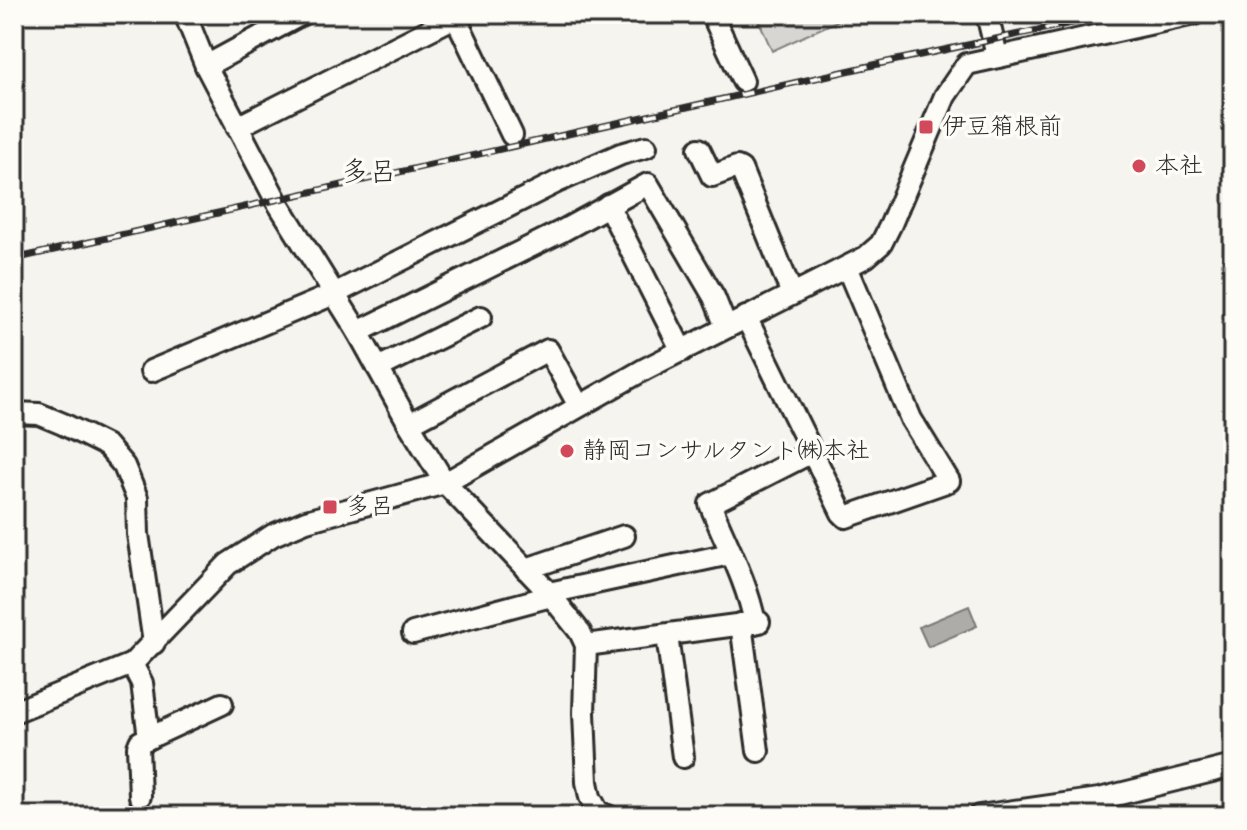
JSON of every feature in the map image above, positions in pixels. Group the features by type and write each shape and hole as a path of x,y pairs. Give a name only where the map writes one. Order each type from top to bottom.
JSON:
{"street":[{"path":"185,14 206,66 276,200 358,332 445,483 550,595 580,632 586,645 584,713 587,782 598,812 608,816"},
{"path":"206,66 302,14"},
{"path":"712,14 743,81"},
{"path":"987,14 997,56"},
{"path":"14,712 132,664 228,564 273,535 306,521 445,483 726,327 866,257 881,244 945,96 967,64 1194,14"},
{"path":"237,127 455,16 512,135"},
{"path":"151,371 334,294 559,181 621,154 646,147"},
{"path":"699,149 712,176 737,167 741,169 792,294"},
{"path":"358,332 552,236 648,184 714,297 726,327"},
{"path":"608,205 682,351"},
{"path":"746,317 846,517 949,481 911,419 847,267"},
{"path":"378,368 481,317"},
{"path":"409,424 548,350 579,406"},
{"path":"14,413 39,414 63,424 107,446 124,466 137,498 138,534 154,643"},
{"path":"758,751 750,594 710,504 812,452"},
{"path":"526,569 624,536"},
{"path":"413,633 550,595 730,554"},
{"path":"586,645 752,623"},
{"path":"667,635 683,757"},
{"path":"132,664 142,683 149,738"},
{"path":"140,796 140,742 222,704"},
{"path":"979,816 1099,799 1233,766"}],"shaded area":[{"path":"756,14 847,14 848,16 772,51"},
{"path":"969,606 977,626 928,647 919,627"}],"railway":[{"path":"14,259 878,64 1114,14"}],"place":[{"name":"伊豆箱根前","path":"926,127"},
{"name":"本社","path":"1139,166"},
{"name":"静岡コンサルタント㈱本社","path":"567,451"},
{"name":"多呂","path":"330,507"}],"district":[{"name":"多呂","path":"369,173"}]}
